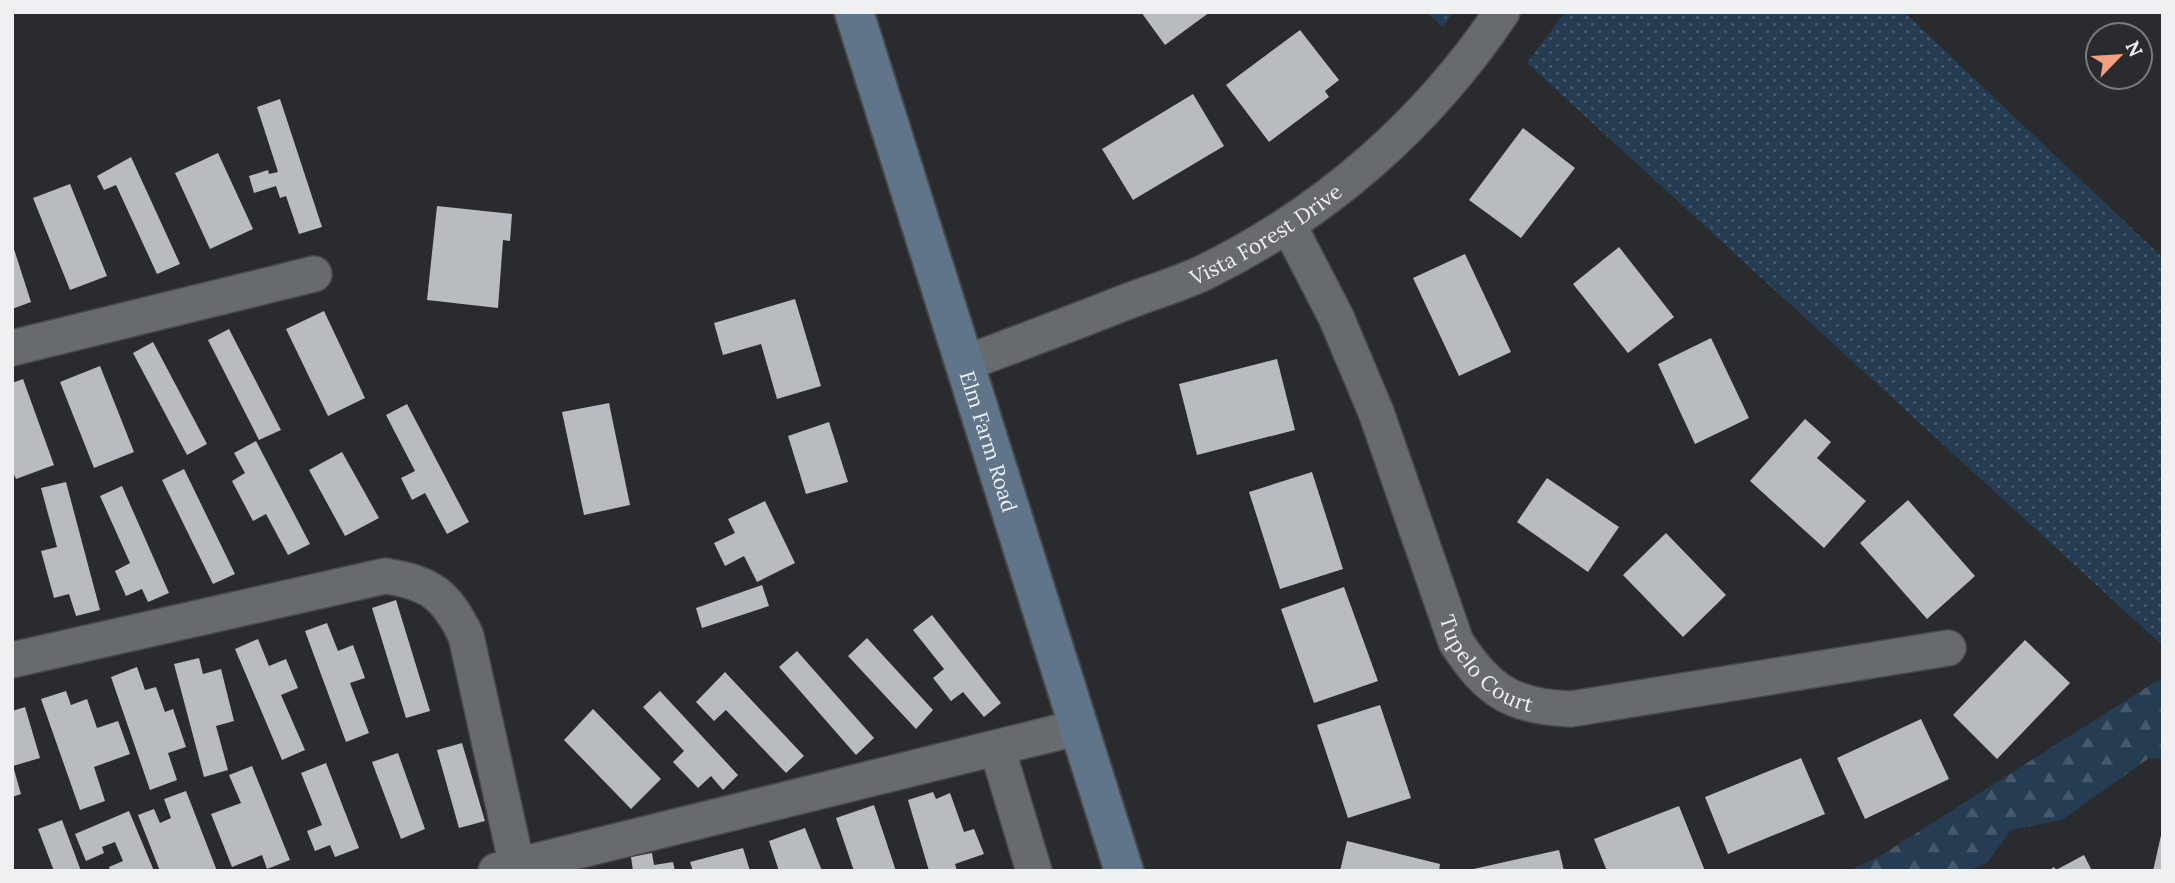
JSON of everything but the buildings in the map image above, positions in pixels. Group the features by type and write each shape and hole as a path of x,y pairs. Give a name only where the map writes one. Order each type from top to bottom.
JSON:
{"street":[{"name":"Elm Farm Road","path":"854,12 1124,871"},
{"name":"Vista Forest Drive","path":"966,363 1203,273 1289,226 1345,186 1401,135 1451,79 1502,12"},
{"name":"Tupelo Court","path":"1289,226 1336,317 1376,412 1455,642 1476,673 1500,693 1540,708 1571,709 1948,648"},
{"path":"12,348 314,274"},
{"path":"12,660 385,576 412,579 436,592 455,611 466,636 507,868 1080,727"},
{"path":"997,748 1034,871"}],"green space":[{"path":"1427,12 1453,12 1443,27"},
{"path":"1565,12 1904,12 2163,258 2163,646 1527,63"},
{"path":"2163,677 2163,759 2149,758 2062,820 2011,830 1987,863 1968,871 1848,871 1880,856"}]}
